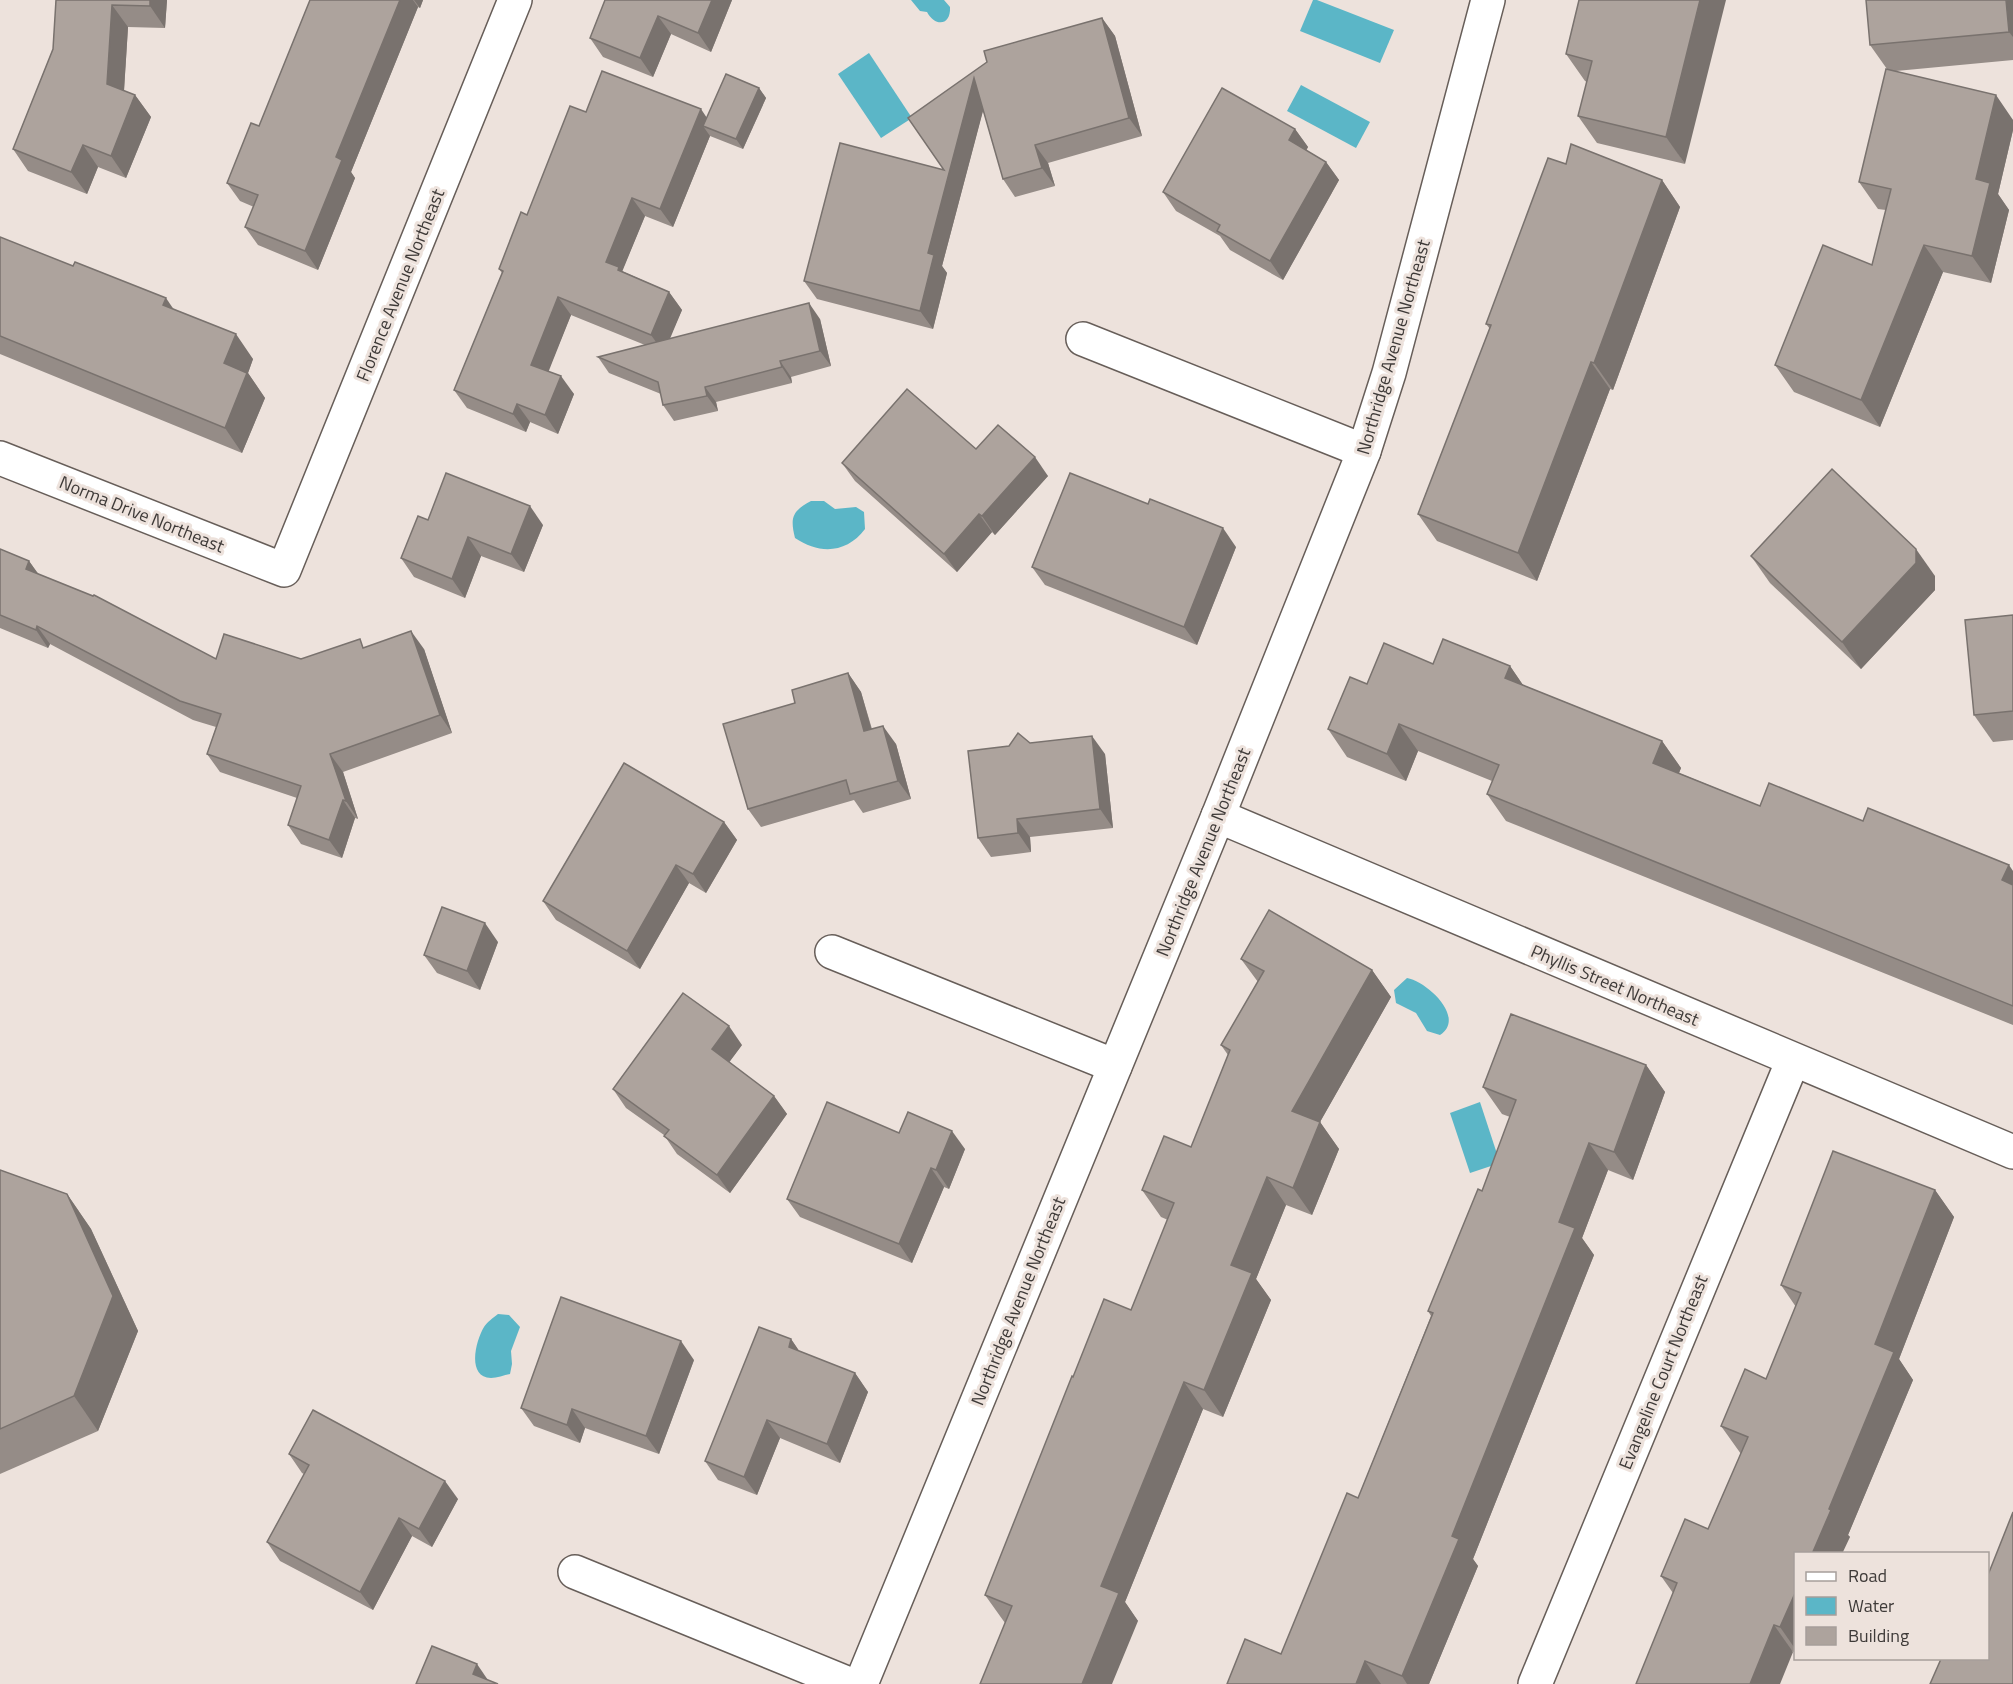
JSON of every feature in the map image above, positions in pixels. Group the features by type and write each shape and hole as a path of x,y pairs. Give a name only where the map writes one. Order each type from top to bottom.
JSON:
{"street":[{"name":"Florence Avenue Northeast","path":"284,570 515,0"},
{"name":"Northridge Avenue Northeast","path":"861,1684 1218,816 1364,451 1389,373 1488,0"},
{"path":"1083,339 1364,451"},
{"name":"Norma Drive Northeast","path":"0,458 284,570"},
{"name":"Phyllis Street Northeast","path":"1218,816 2013,1152"},
{"path":"832,952 1115,1066"},
{"name":"Evangeline Court Northeast","path":"1535,1684 1793,1060"},
{"path":"575,1572 849,1684"}],"water":[{"path":"911,0 944,0 950,7 948,18 938,22 927,12 920,11"},
{"path":"1313,0 1394,30 1380,63 1300,31"},
{"path":"869,53 912,118 881,138 838,74"},
{"path":"1301,85 1370,122 1356,148 1287,111"},
{"path":"811,501 824,501 835,509 856,507 864,512 865,529 858,537 842,547 823,549 804,543 795,538 793,520 796,512"},
{"path":"1407,978 1434,993 1447,1011 1449,1019 1447,1028 1440,1035 1427,1031 1416,1013 1396,1003 1394,990"},
{"path":"1480,1102 1500,1163 1470,1173 1450,1113"},
{"path":"498,1314 509,1315 520,1327 511,1351 510,1374 491,1378 483,1376 478,1371 475,1357 478,1340 484,1327"}],"building":[{"path":"56,0 150,0 150,6 112,5 107,84 135,95 111,156 83,145 71,172 13,149 53,49"},
{"path":"310,0 400,0 336,157 342,160 305,251 245,227 258,195 227,183 251,123 259,126"},
{"path":"605,0 712,0 698,33 658,16 640,58 590,38"},
{"path":"1579,0 1700,0 1666,137 1578,116 1592,61 1566,54"},
{"path":"1866,0 2006,0 2009,32 1870,45"},
{"path":"1102,18 1129,118 1035,145 1042,168 1003,179 974,78 928,253 934,255 920,311 804,281 840,143 944,170 908,118 987,62 984,51"},
{"path":"1886,69 1996,95 1976,179 1990,183 1972,256 1924,245 1861,400 1775,365 1823,245 1872,265 1891,189 1859,182"},
{"path":"602,71 701,109 660,209 632,198 606,262 619,267 618,270 669,292 651,335 558,297 531,365 561,376 545,415 517,404 513,414 454,390 503,271 499,269 521,212 527,215 570,106 586,112"},
{"path":"726,74 759,88 736,139 703,126"},
{"path":"1222,88 1295,129 1289,140 1326,162 1270,261 1217,231 1220,225 1163,192"},
{"path":"1571,144 1662,180 1594,363 1591,362 1518,553 1418,514 1491,325 1486,324 1548,158 1566,164"},
{"path":"0,237 73,266 75,262 166,298 163,305 236,334 224,363 247,373 225,428 0,336"},
{"path":"809,303 820,351 780,361 782,367 705,387 707,396 663,405 658,382 598,357"},
{"path":"907,389 976,449 998,425 1035,457 982,516 979,514 944,554 842,463"},
{"path":"1832,469 1916,549 1916,563 1842,642 1751,556"},
{"path":"446,473 530,506 511,554 468,537 452,579 401,558 418,516 428,520"},
{"path":"1070,473 1148,504 1150,499 1223,528 1184,627 1032,567"},
{"path":"0,549 29,561 26,569 94,595 216,659 224,634 301,659 360,639 363,648 411,631 440,715 330,754 346,801 343,800 329,840 288,825 301,786 207,754 221,714 180,701 37,626 36,630 0,615"},
{"path":"2013,615 2013,711 1974,715 1965,620"},
{"path":"1443,639 1510,666 1505,678 1662,741 1653,763 1760,806 1769,783 1863,821 1868,808 2009,865 2002,880 2013,885 2013,1006 1487,794 1499,765 1399,724 1387,754 1328,729 1350,677 1367,684 1384,643 1433,664"},
{"path":"848,673 864,731 883,726 898,781 850,794 846,780 748,809 723,724 795,703 792,690"},
{"path":"1018,733 1030,743 1092,736 1100,809 1017,819 1018,833 978,838 968,751 1009,746"},
{"path":"624,763 724,822 693,874 676,865 627,951 543,901"},
{"path":"442,907 485,923 467,971 424,955"},
{"path":"1269,910 1372,970 1292,1111 1320,1122 1293,1188 1267,1177 1231,1265 1252,1273 1204,1390 1184,1382 1101,1586 1119,1593 1082,1684 980,1684 1012,1606 985,1595 1104,1299 1131,1310 1174,1203 1142,1190 1164,1136 1191,1147 1230,1050 1221,1045 1264,971 1241,959"},
{"path":"683,993 729,1026 712,1049 774,1096 717,1175 664,1136 669,1130 613,1089"},
{"path":"1511,1014 1646,1065 1614,1152 1589,1143 1559,1222 1575,1228 1452,1536 1459,1539 1402,1676 1365,1661 1356,1684 1227,1684 1245,1639 1281,1654 1347,1493 1358,1498 1433,1313 1428,1311 1478,1189 1482,1191 1516,1100 1483,1087"},
{"path":"827,1102 899,1133 908,1112 952,1131 936,1170 931,1168 899,1244 787,1199"},
{"path":"1833,1151 1935,1190 1875,1344 1894,1352 1813,1552 1794,1552 1794,1596 1780,1627 1774,1625 1750,1684 1636,1684 1677,1583 1661,1576 1685,1519 1708,1529 1748,1437 1721,1426 1745,1369 1766,1379 1801,1293 1781,1285"},
{"path":"0,1170 67,1194 113,1296 74,1396 0,1429"},
{"path":"561,1297 681,1341 646,1436 572,1409 567,1425 521,1408"},
{"path":"759,1327 791,1339 789,1347 855,1373 827,1444 767,1420 744,1477 705,1461"},
{"path":"313,1410 445,1481 419,1529 399,1518 360,1592 267,1542 309,1465 289,1454"},
{"path":"2013,1512 2013,1684 1930,1684 1941,1660 1989,1660 1989,1572"},
{"path":"432,1646 477,1664 473,1674 498,1684 416,1684"}]}
